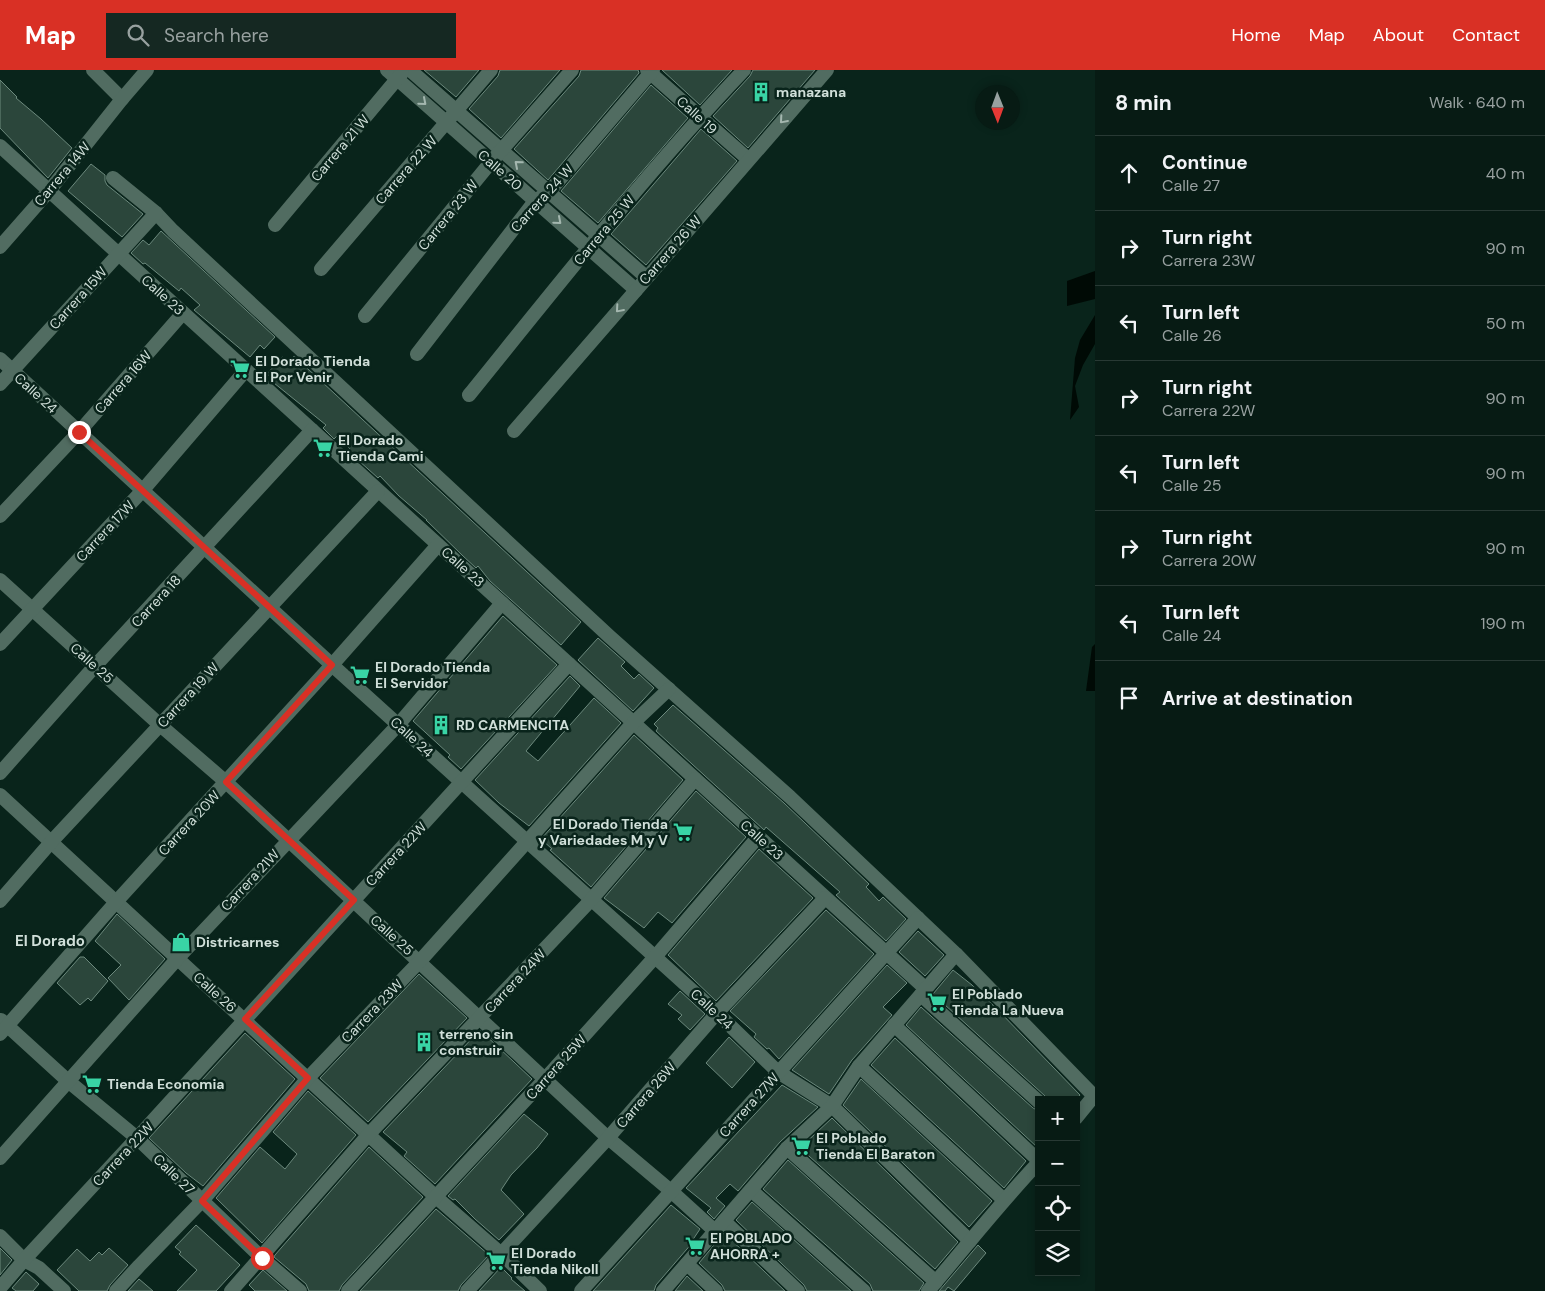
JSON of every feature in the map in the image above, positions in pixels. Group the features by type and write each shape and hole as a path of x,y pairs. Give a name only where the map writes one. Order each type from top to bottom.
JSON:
{"street":[{"path":"93,70 122,99"},
{"name":"Carrera 14W","path":"0,247 50,191 69,164 100,129 147,70"},
{"name":"Calle 20","path":"410,70 646,277"},
{"name":"Carrera 22 W","path":"321,269 491,70"},
{"name":"Carrera 23 W","path":"365,316 491,162 572,70"},
{"name":"Carrera 25 W","path":"469,395 588,248 699,117 744,70"},
{"name":"Carrera 26 W","path":"514,431 827,70"},
{"name":"Calle 19","path":"650,71 748,159"},
{"name":"Carrera 24 W","path":"417,354 535,201 548,192 650,71"},
{"name":"Calle 20","path":"396,73 446,122 636,290"},
{"name":"Carrera 21 W","path":"276,225 396,73"},
{"name":"Calle 23","path":"0,146 886,953 923,992 1035,1098"},
{"path":"114,178 156,213 173,231 581,610 790,797 956,954 1094,1096 1080,1113"},
{"name":"Carrera 15W","path":"0,384 156,213"},
{"name":"Carrera 16W","path":"0,516 79,432 183,313"},
{"name":"Calle 24","path":"0,359 332,665 717,1013 778,1072 832,1106 970,1242"},
{"name":"Carrera 17W","path":"0,644 143,490 246,370"},
{"name":"Carrera 18","path":"0,773 95,666 312,430"},
{"name":"Carrera 19 W","path":"0,901 52,841 271,608 378,490"},
{"name":"Carrera 20W","path":"2,1027 332,665 438,545"},
{"name":"Calle 25","path":"0,580 226,782 420,960 608,1138 671,1191 720,1226 798,1291"},
{"name":"Carrera 21W","path":"0,1158 177,959 398,724 502,603"},
{"name":"Carrera 22W","path":"0,1288 569,664"},
{"name":"Carrera 23W","path":"116,1291 202,1201 308,1078 420,960 633,723 669,689"},
{"name":"Carrera 24W","path":"231,1291 369,1134 591,900 695,779"},
{"name":"Calle 26","path":"0,795 540,1291"},
{"name":"Carrera 25W","path":"348,1291 545,1079 655,957 758,837"},
{"name":"Carrera 26W","path":"467,1291 608,1138 717,1013 825,898"},
{"name":"Carrera 27W","path":"581,1291 918,918"},
{"path":"663,1291 787,1148 832,1106 858,1066 956,954"},
{"path":"894,1025 1035,1157"},
{"name":"Calle 27","path":"2,1027 137,1138 262,1258 300,1291"},
{"path":"858,1066 1003,1199"},
{"path":"787,1148 932,1286 970,1242 1003,1199 1035,1165"},
{"path":"751,1190 864,1291"},
{"path":"0,1236 24,1260 39,1268 64,1291"},
{"path":"687,1264 716,1291"}],"shaded area":[{"path":"1095,271 1095,299 1067,306 1067,281"},
{"path":"1095,315 1095,344 1083,365 1075,386 1079,407 1070,420 1075,358 1080,340"},
{"path":"1095,644 1095,691 1086,691 1092,647"}],"building":[{"path":"424,70 479,70 456,97"},
{"path":"500,70 560,70 501,138 469,109 498,76"},
{"path":"581,70 638,70 639,73 548,180 514,149 579,76"},
{"name":"manazana","path":"662,70 732,70 700,105"},
{"name":"manazana","path":"753,70 815,70 748,148 713,116 750,76"},
{"path":"0,80 16,98 72,148 48,178 0,128"},
{"path":"651,85 688,118 598,223 561,191"},
{"path":"701,129 737,161 646,265 611,234"},
{"path":"91,164 105,175 107,185 143,214 122,237 68,191"},
{"path":"161,231 275,337 264,349 260,345 250,357 194,310 200,305 181,288 179,291 131,253 143,240 149,245"},
{"path":"294,356 581,622 561,645 490,581 478,566 476,568 463,556 380,476 378,478 348,451 350,449 337,436 334,439 323,428 326,425 274,383 275,381 267,374 282,357 289,361"},
{"path":"503,616 557,665 461,769 448,757 450,755 413,721"},
{"path":"598,638 625,662 621,666 634,679 639,674 654,688 633,711 578,660"},
{"path":"570,676 580,686 526,751 538,761 594,698 621,723 529,826 499,803 475,780"},
{"path":"673,705 784,803 869,884 866,887 879,901 883,897 906,919 886,941 836,895 840,892 766,827 764,830 656,731 658,728 654,724"},
{"path":"634,735 683,780 591,887 550,850 552,849 541,839"},
{"path":"696,791 746,837 672,923 658,912 644,928 604,898"},
{"path":"759,849 813,898 716,1001 668,955"},
{"path":"826,910 874,954 779,1059 769,1048 767,1049 754,1037 756,1034 730,1011"},
{"path":"117,914 165,959 129,1000 108,978 121,965 95,941"},
{"path":"918,931 944,955 925,976 899,952"},
{"path":"80,957 84,957 108,981 91,1001 88,998 80,1005 57,983"},
{"path":"887,965 907,983 883,1007 892,1015 852,1060 829,1094 792,1070"},
{"path":"953,970 998,1010 1080,1095 1045,1096 933,994"},
{"path":"419,974 467,1018 368,1122 320,1078"},
{"path":"680,991 705,1014 690,1030 678,1019 682,1015 668,1004"},
{"path":"921,1007 1035,1109 1035,1145 906,1025"},
{"path":"480,1030 532,1079 435,1184 404,1156 407,1152 383,1132"},
{"path":"245,1033 295,1079 203,1186 186,1173 149,1138"},
{"path":"729,1037 755,1062 732,1088 706,1063"},
{"path":"895,1038 1026,1161 1004,1188 871,1065"},
{"path":"861,1079 992,1201 969,1227 843,1105"},
{"path":"782,1085 818,1107 780,1142 738,1191 730,1184 716,1198 725,1206 714,1219 707,1212 711,1208 686,1188"},
{"path":"308,1091 356,1135 262,1243 216,1198 260,1147 285,1169 297,1154 273,1132"},
{"path":"524,1114 548,1134 511,1175 501,1190 524,1214 499,1240 455,1199 453,1200 448,1196"},
{"path":"832,1118 958,1242 935,1269 800,1148"},
{"path":"369,1147 423,1197 342,1285 339,1291 309,1291 306,1284 274,1257"},
{"path":"788,1160 924,1283 919,1291 873,1291 870,1284 763,1189"},
{"path":"752,1202 851,1291 807,1291 804,1285 736,1220"},
{"path":"671,1205 700,1229 693,1242 656,1285 654,1291 593,1291"},
{"path":"436,1209 489,1255 461,1285 458,1291 360,1291"},
{"path":"196,1225 240,1265 216,1291 177,1291 197,1270 179,1254 181,1252 175,1247"},
{"path":"724,1233 785,1291 725,1291 722,1285 699,1263"},
{"path":"978,1245 986,1253 954,1291 948,1287 945,1291 939,1291"},
{"path":"0,1248 12,1260 0,1275"},
{"path":"109,1248 128,1265 107,1291 79,1291 57,1270 77,1249 90,1261 99,1252 102,1255"},
{"path":"501,1267 511,1279 525,1291 479,1291"},
{"path":"263,1270 287,1291 255,1291 249,1285"},
{"path":"26,1272 39,1284 33,1291 16,1291 12,1288"},
{"path":"687,1276 703,1291 675,1291"},
{"path":"139,1279 153,1291 128,1291"}],"place":[{"name":"manazana","path":"761,92"},
{"name":"El Dorado Tienda El Por Venir","path":"240,369"},
{"name":"El Dorado Tienda Cami","path":"323,448"},
{"name":"El Dorado Tienda El Servidor","path":"360,675"},
{"name":"RD CARMENCITA","path":"441,725"},
{"name":"El Dorado Tienda y Variedades M y V","path":"683,832"},
{"name":"Districarnes","path":"181,942"},
{"name":"El Poblado Tienda La Nueva","path":"937,1002"},
{"name":"terreno sin construir","path":"424,1042"},
{"name":"Tienda Economia","path":"92,1084"},
{"name":"El Poblado Tienda El Baraton","path":"801,1146"},
{"name":"El POBLADO AHORRA +","path":"695,1246"},
{"name":"El Dorado Tienda Nikoll","path":"496,1261"}],"district":[{"name":"El Dorado","path":"50,941"}],"route":[{"path":"79,432 332,665 226,782 354,900 245,1019 308,1078 202,1201 262,1258"}]}
